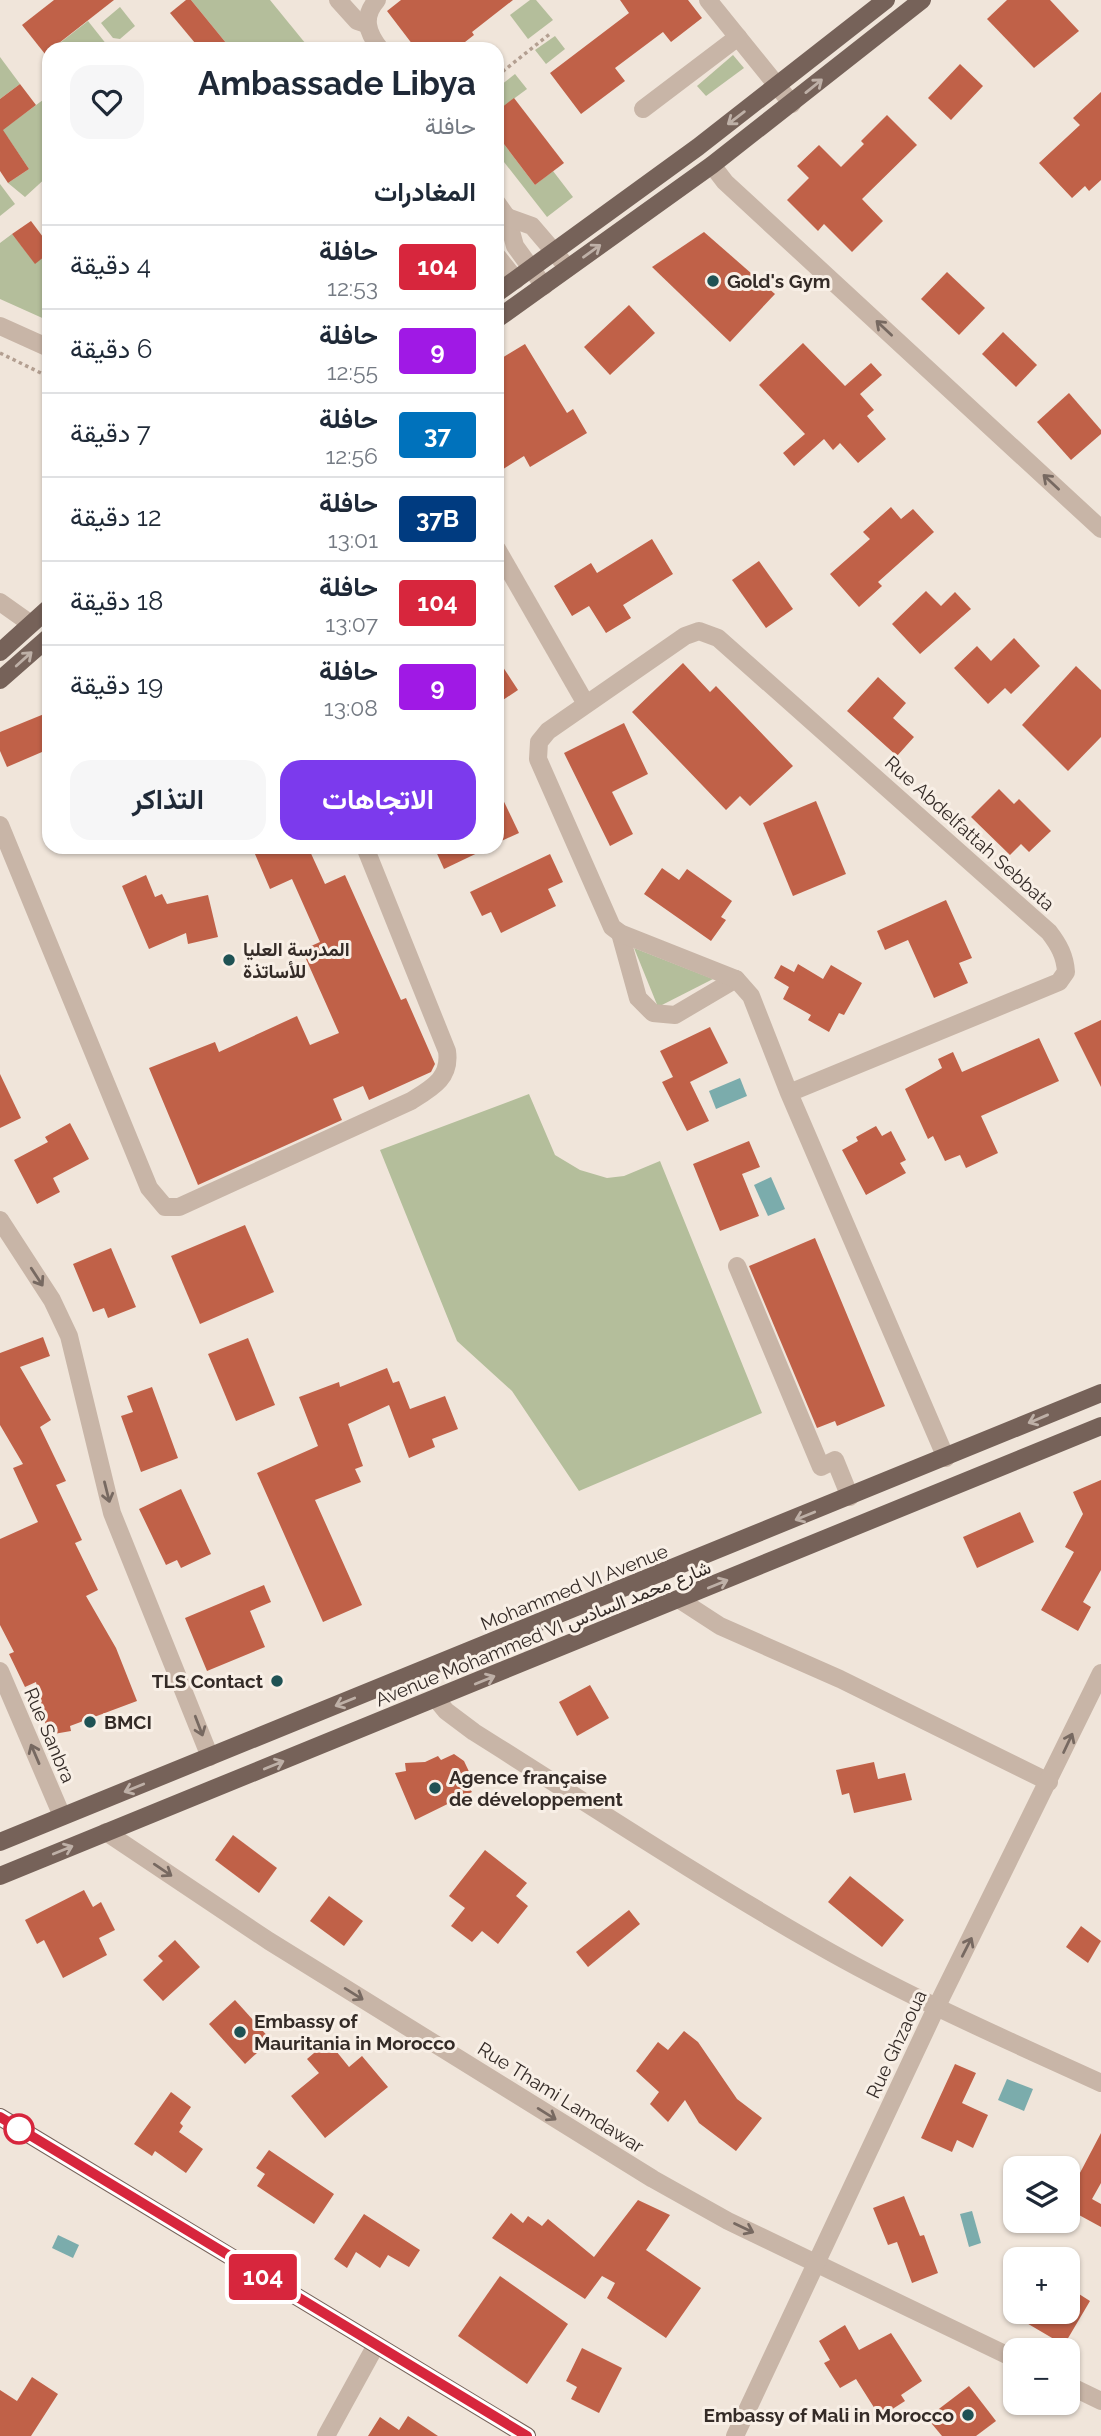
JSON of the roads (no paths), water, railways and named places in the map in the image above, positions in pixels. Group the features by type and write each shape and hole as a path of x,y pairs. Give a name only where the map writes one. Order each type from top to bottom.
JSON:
{"main road":[{"path":"504,288 778,86 886,0"},
{"path":"504,314 712,165 922,0"},
{"path":"0,652 42,614"},
{"path":"0,680 42,643"},
{"name":"Mohammed VI Avenue","path":"62,1816 946,1458 1101,1392"},
{"name":"Avenue Mohammed VI شارع محمد السادس","path":"0,1876 437,1700 1101,1426"},
{"path":"0,1842 62,1816"},
{"path":"0,2117 527,2436"}],"street":[{"path":"338,0 357,21 366,24"},
{"path":"376,42 366,24 369,10 377,0"},
{"path":"708,0 792,104"},
{"path":"643,109 738,37"},
{"path":"712,165 725,182 1101,528"},
{"path":"504,211 533,226 568,268"},
{"path":"504,216 510,236 544,286"},
{"path":"504,264 516,279"},
{"path":"0,326 42,345"},
{"path":"504,561 586,704"},
{"path":"0,603 31,624"},
{"name":"Rue Abdelfattah Sebbata","path":"620,933 604,913 538,759 539,741 586,704 685,636 699,631 709,632 921,816 1049,932 1060,947 1066,972 1059,982 789,1093"},
{"path":"0,825 149,1188 165,1207 179,1207 411,1101 434,1087 445,1075 449,1062 447,1051 368,854"},
{"path":"620,933 638,998 653,1013 675,1014 736,979"},
{"path":"620,933 736,979 751,996 789,1093 946,1458"},
{"path":"0,1220 52,1300 69,1336 112,1513 211,1757"},
{"path":"737,1266 821,1467 835,1460 850,1497"},
{"path":"680,1600 720,1626 841,1679 1049,1782"},
{"name":"Rue Sanbra","path":"0,1671 62,1816"},
{"name":"Rue Ghzaoua","path":"735,2436 936,2008 1101,1673"},
{"path":"437,1700 446,1711 474,1732 654,1847 817,1944 936,2008 1101,2084"},
{"name":"Rue Thami Lamdawar","path":"106,1832 269,1941 653,2179 728,2221 1003,2353"},
{"path":"326,2436 376,2345"},
{"path":"1080,2391 1101,2401"}],"water":[{"path":"740,1078 747,1096 716,1109 709,1091"},
{"path":"771,1177 785,1209 768,1216 754,1185"},
{"path":"1007,2079 1033,2089 1024,2111 998,2100"},
{"path":"972,2211 981,2243 969,2247 960,2214"},
{"path":"58,2235 79,2245 73,2258 52,2248"}],"place":[{"name":"Gold's Gym","path":"713,281"},
{"name":"المدرسة العليا للأساتذة","path":"229,960"},
{"name":"TLS Contact","path":"277,1681"},
{"name":"BMCI","path":"90,1722"},
{"name":"Agence française de développement","path":"435,1788"},
{"name":"Embassy of Mauritania in Morocco","path":"240,2032"},
{"name":"Embassy of Mali in Morocco","path":"968,2415"}]}
